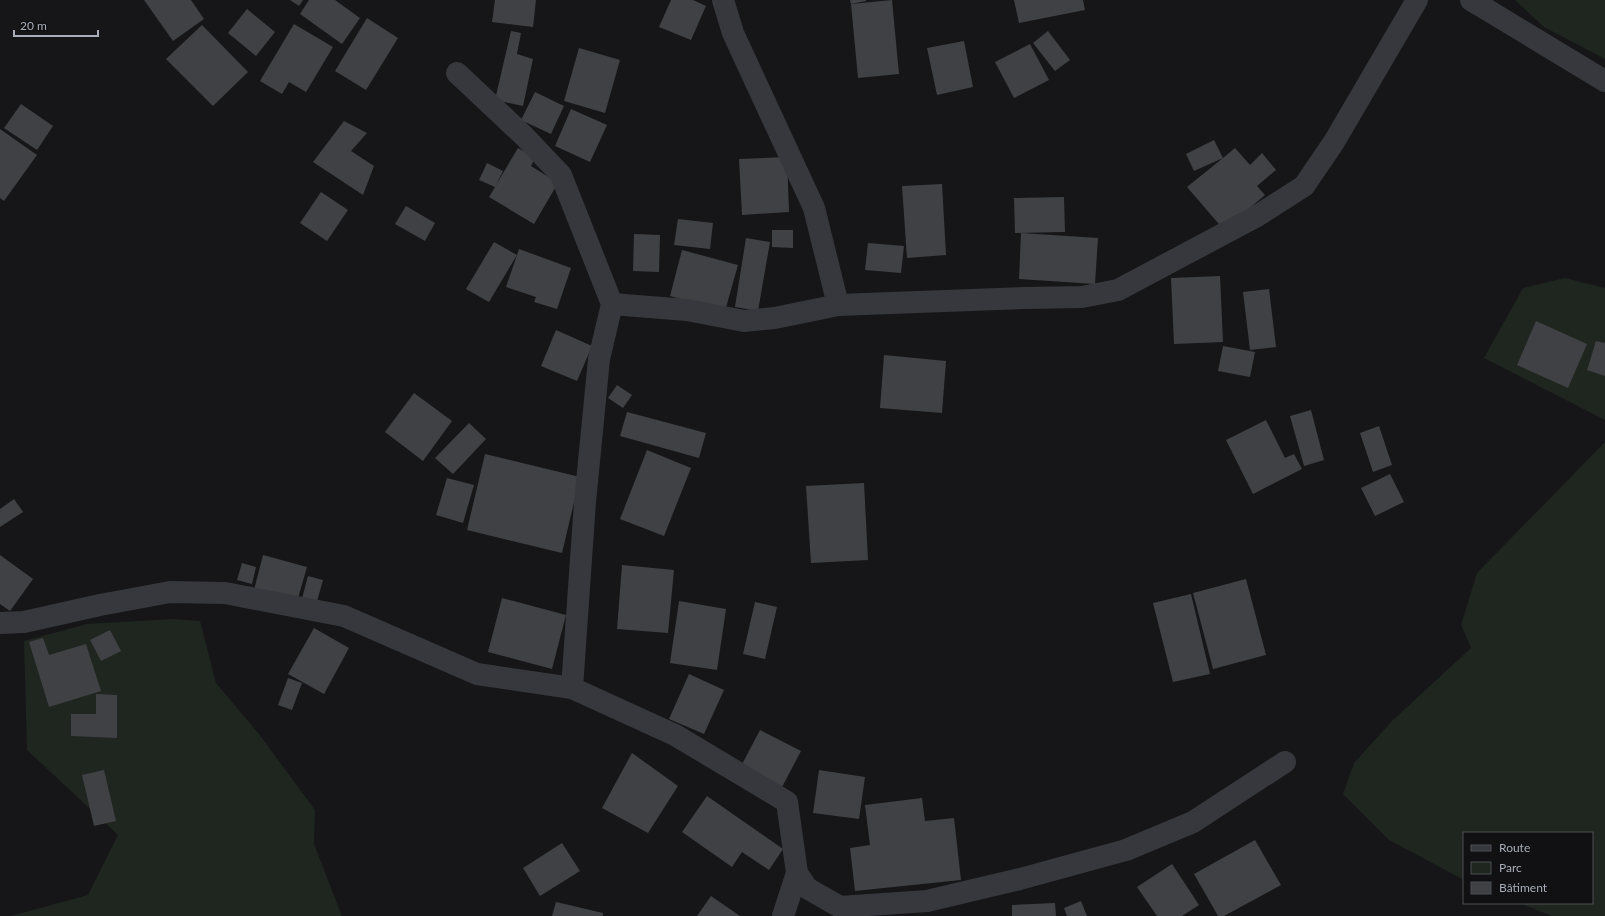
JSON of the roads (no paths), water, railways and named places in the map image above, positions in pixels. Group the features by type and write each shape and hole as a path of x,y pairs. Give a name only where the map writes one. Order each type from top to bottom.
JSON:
{"street":[{"path":"723,0 733,33 814,208 838,305"},
{"path":"612,304 687,310 744,321 775,318 838,305 1082,297 1118,290 1257,216 1304,186 1334,142 1417,0"},
{"path":"1471,0 1605,81"},
{"path":"457,73 524,136 561,175 612,304 599,359 585,502 572,688"},
{"path":"0,623 24,622 100,605 170,592 225,593 344,616 477,674 572,688 674,735 787,802 797,873 807,888 840,906 927,901 1020,879 1126,850 1194,822 1285,762"},
{"path":"783,916 797,873"}]}
